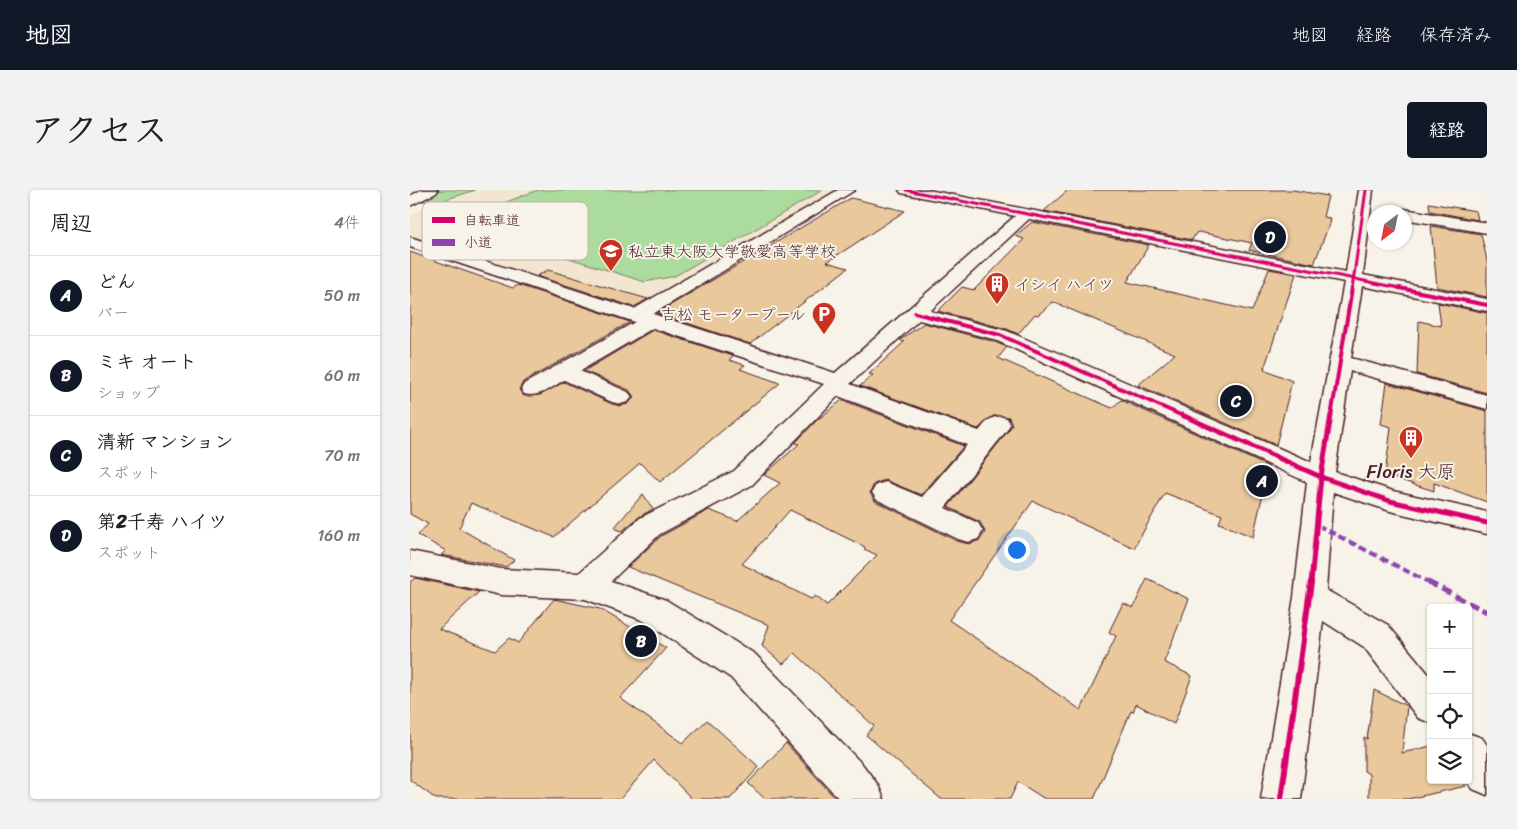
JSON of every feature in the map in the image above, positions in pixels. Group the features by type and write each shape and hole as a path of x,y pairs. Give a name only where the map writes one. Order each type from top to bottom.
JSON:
{"street":[{"path":"410,202 431,190"},
{"path":"532,388 562,371 848,190"},
{"path":"906,190 1487,305"},
{"path":"585,586 650,526 743,478 836,384 1028,213"},
{"path":"1412,215 1487,228"},
{"path":"1281,799 1310,597 1321,477 1354,278 1367,237"},
{"path":"410,242 422,246"},
{"path":"466,260 646,318 836,384 990,433 927,511"},
{"path":"915,312 1000,335 1321,477 1390,501 1487,524"},
{"path":"1340,362 1487,402"},
{"path":"562,371 620,397"},
{"path":"886,492 968,531"},
{"path":"410,563 501,582 585,586 654,610 743,666 849,779 864,799"},
{"path":"1310,597 1376,636 1427,700"},
{"path":"1472,757 1487,775"}],"shaded area":[{"name":"私立東大阪大学敬愛高等学校","path":"482,190 840,190 637,307 485,260 588,260 588,202 443,202"},
{"name":"私立東大阪大学敬愛高等学校","path":"422,209 422,241 410,237 410,216"}],"green space":[{"path":"440,190 476,190 438,202 422,201"},
{"path":"538,190 823,190 675,276 645,282 575,260 588,260 588,202 506,202"}],"building":[{"path":"1068,190 1293,190 1328,196 1323,217 1330,218 1330,222 1314,264 1249,250 1252,243 1199,232 1196,233 1192,240 1044,211"},
{"path":"851,198 905,211 827,262 848,268 750,344 657,313"},
{"path":"1429,203 1476,211 1478,220 1430,211"},
{"path":"1032,222 1149,245 1127,282 1252,311 1269,269 1296,274 1264,369 1292,381 1276,445 1138,385 1175,354 1053,302 1038,315 1035,314 1018,334 1007,329 938,311 962,287 974,290 1024,239 1015,236"},
{"path":"1431,226 1481,234 1487,260 1487,297 1437,287"},
{"path":"410,252 422,256 422,260 433,260 513,288 518,285 630,322 523,382 519,390 524,396 540,395 564,382 612,404 620,406 628,404 634,397 629,390 584,371 653,330 733,356 729,360 745,365 740,369 780,383 660,482 640,463 554,537 471,503 459,528 514,560 506,567 441,555 446,551 418,535 428,524 410,514"},
{"path":"548,270 648,299 634,307 537,276"},
{"path":"1438,303 1487,313 1487,393 1417,374 1419,321 1441,326"},
{"path":"924,323 992,341 1007,347 998,358 1112,408 1121,400 1269,467 1253,537 1219,523 1222,515 1165,493 1134,548 1033,501 949,620 1081,710 1116,636 1109,632 1123,603 1133,608 1147,579 1189,599 1164,662 1192,676 1174,724 1136,704 1133,712 1131,711 1094,799 1045,799 1018,782 1010,799 941,799 866,735 874,726 795,653 783,664 762,646 769,625 628,567 661,536 709,510 737,521 780,483 764,475 799,444 795,443 816,421 842,400 964,446 921,495 885,480 874,484 870,493 875,501 957,541 969,544 980,540 985,532 980,522 948,507 1008,431 1012,425 1009,417 993,416 978,429 860,386 873,375 869,374 904,342 900,340","holes":["790,510 865,547 864,549 877,555 827,605 815,596 811,599 742,564"]},
{"path":"1387,383 1487,411 1487,502 1434,483 1434,491 1385,475 1391,427 1381,424"},
{"path":"643,494 653,509 639,517 622,531 614,528"},
{"path":"415,578 479,592 439,629 495,651 509,638 518,643 554,599 600,609 666,648 620,698 683,743 707,720 759,767 730,799 692,799 654,760 620,799 436,799 410,780 410,582"},
{"path":"1374,690 1407,706 1402,753 1427,747 1427,784 1465,784 1466,786 1408,799 1369,799 1369,774 1364,771 1364,737 1367,739"},
{"path":"786,743 836,799 765,799 748,783"}],"marked path":[{"path":"1317,525 1487,612"}],"cycle path":[{"path":"906,190 1487,305"},
{"path":"1281,799 1310,597 1321,477 1354,278 1366,190"},
{"path":"915,313 1000,335 1321,477 1390,501 1487,523"}],"place":[{"name":"第2千寿 ハイツ","path":"1270,237"},
{"name":"私立東大阪大学敬愛高等学校","path":"611,272"},
{"name":"イシイ ハイツ","path":"997,305"},
{"name":"吉松 モータープール","path":"824,335"},
{"name":"清新 マンション","path":"1236,401"},
{"name":"Floris 大原","path":"1411,459"},
{"name":"どん","path":"1262,481"},
{"name":"ミキ オート","path":"641,641"}]}
